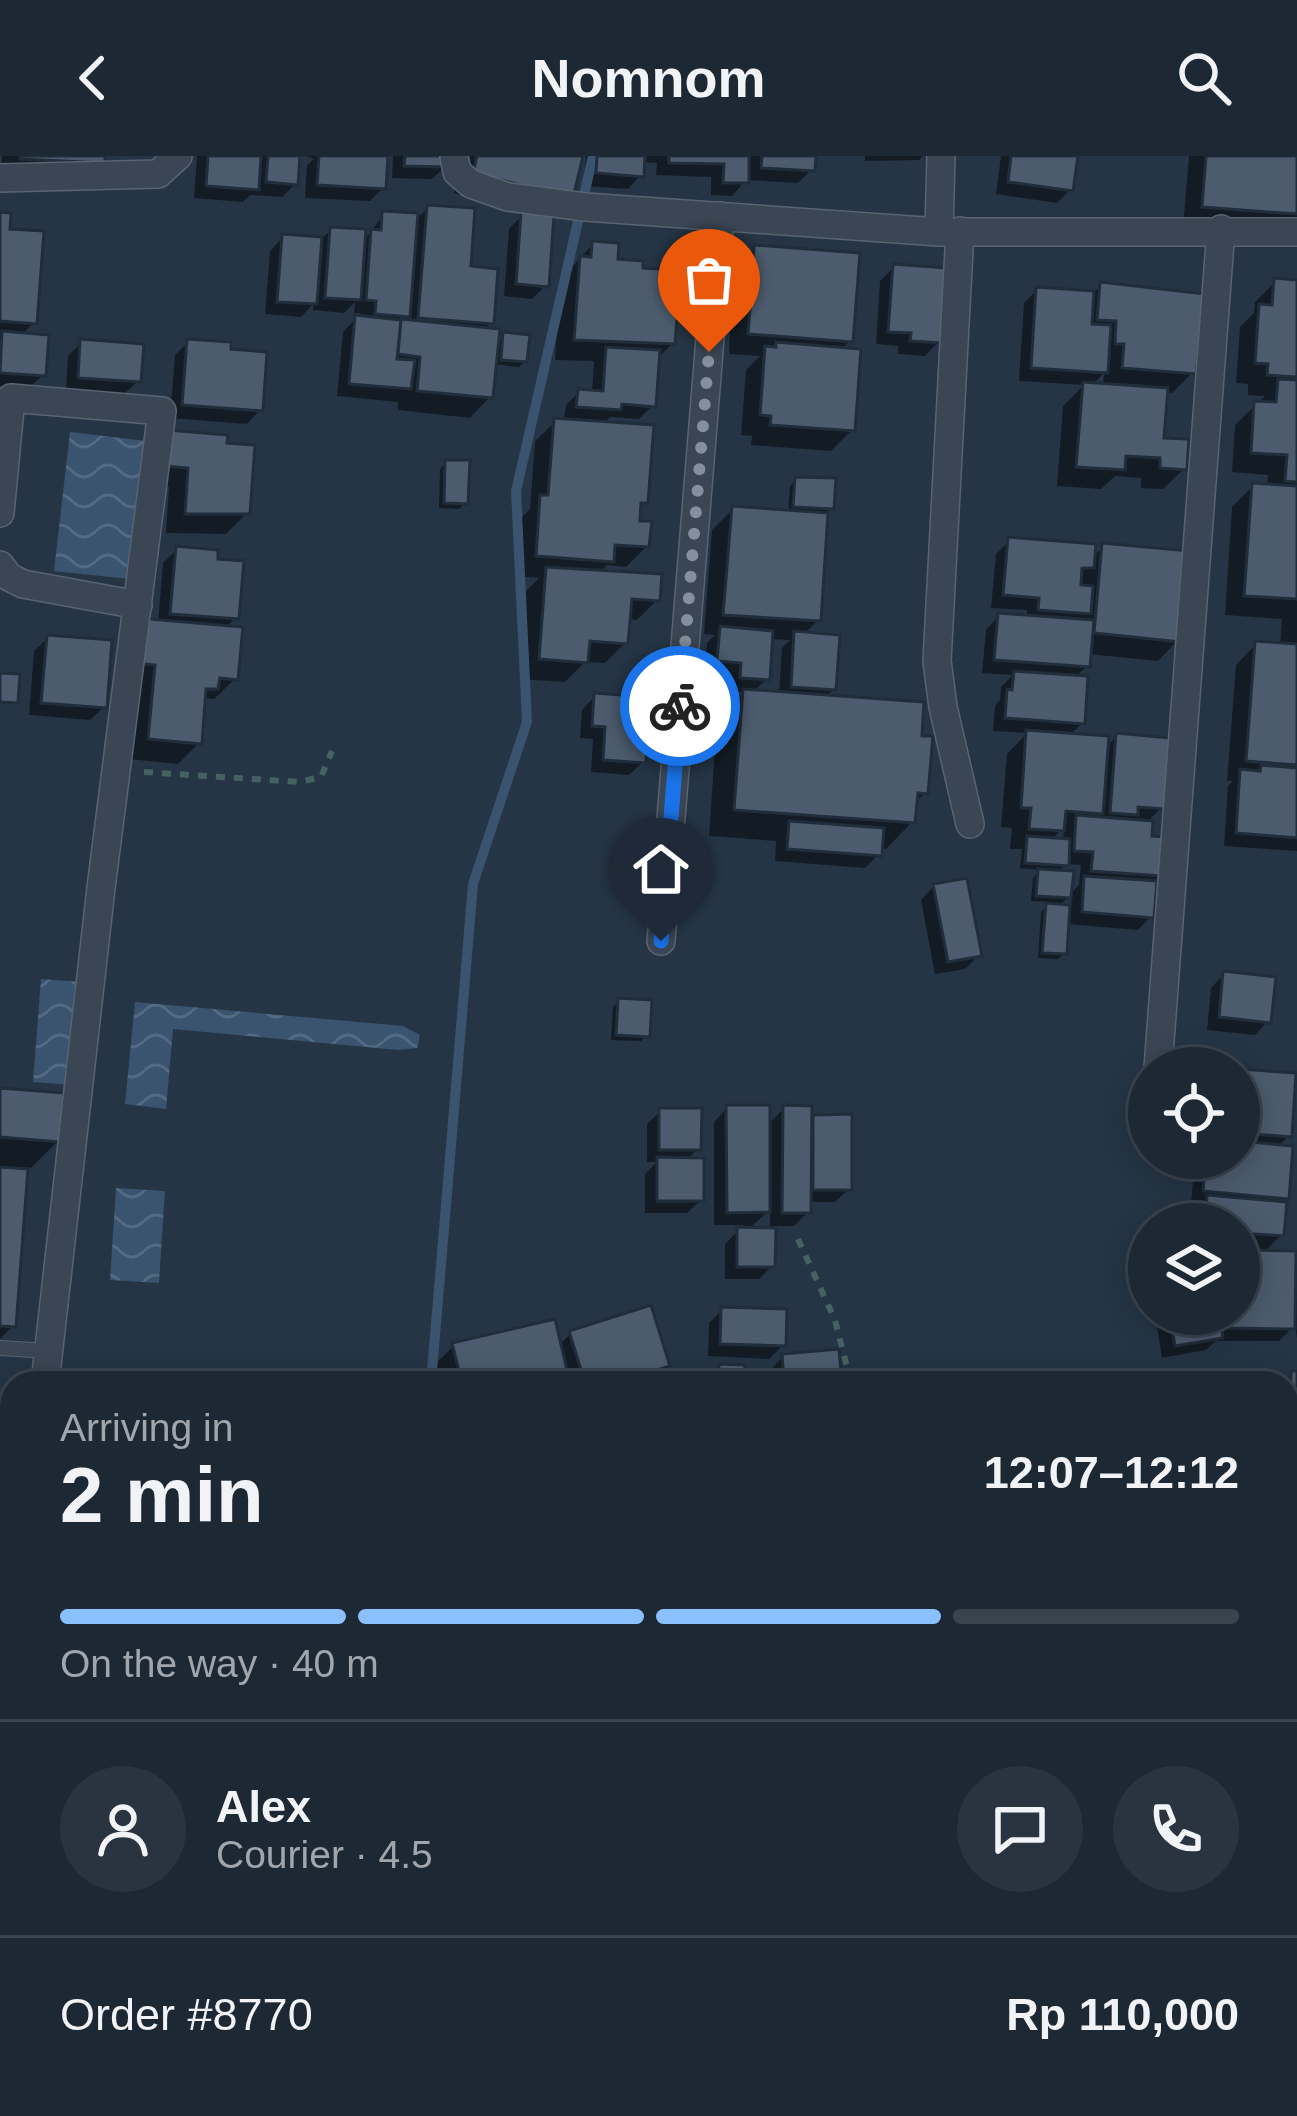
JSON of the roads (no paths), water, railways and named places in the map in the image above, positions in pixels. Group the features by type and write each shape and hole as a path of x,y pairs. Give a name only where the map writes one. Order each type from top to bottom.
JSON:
{"street":[{"path":"0,178 158,174 178,156"},
{"path":"454,156 457,172 471,184 542,203 585,207 949,232 1297,232"},
{"path":"941,156 949,232 937,661 970,824"},
{"path":"661,941 720,216"},
{"path":"1159,1047 1221,229"},
{"path":"0,513 11,398 163,411 46,1371"},
{"path":"0,565 23,584 138,605"}],"lane":[{"path":"0,1348 48,1351"}],"water":[{"path":"70,432 155,442 139,580 54,571"},
{"path":"41,979 81,982 73,1085 33,1082"},
{"path":"135,1002 403,1026 420,1035 417,1048 398,1050 173,1029 166,1109 125,1104"},
{"path":"116,1188 165,1191 159,1283 110,1280"}],"waterway":[{"path":"432,1371 473,884 527,722 516,491 593,156"}]}
